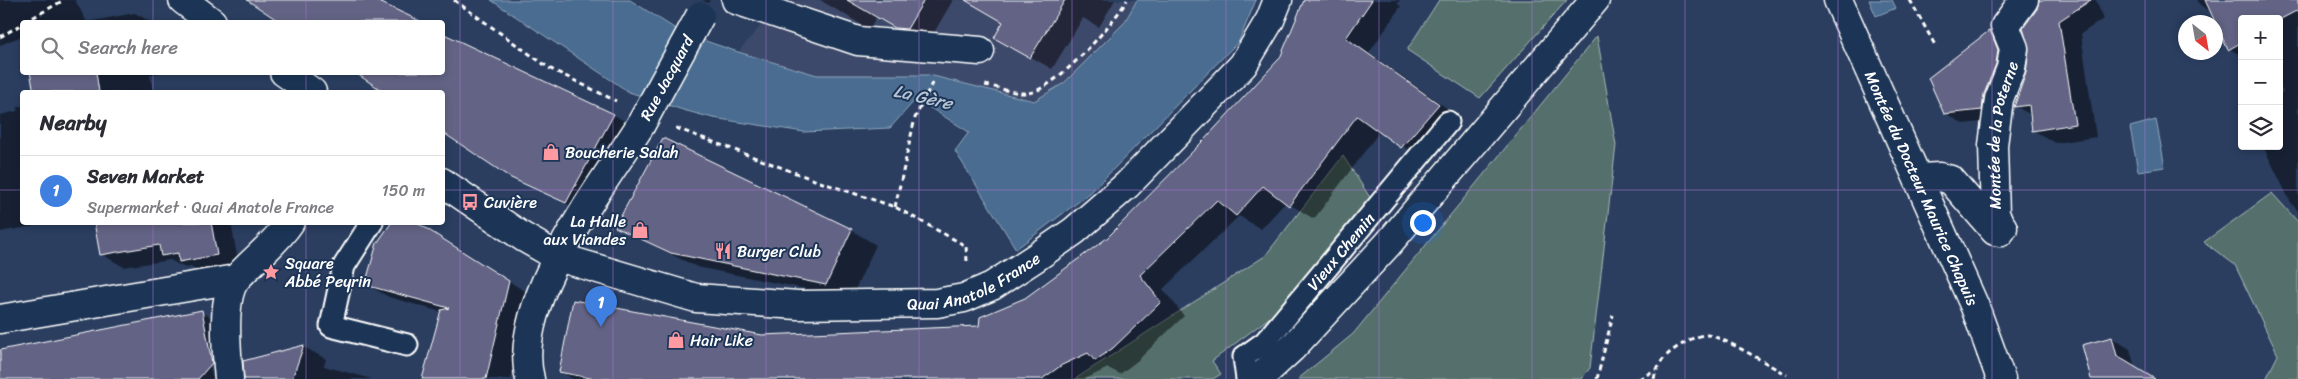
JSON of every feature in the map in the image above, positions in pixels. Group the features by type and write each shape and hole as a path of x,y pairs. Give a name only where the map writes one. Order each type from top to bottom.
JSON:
{"street":[{"path":"183,0 209,20"},
{"path":"736,0 858,41 980,51"},
{"name":"Quai Anatole France","path":"445,184 523,237 558,257 696,298 798,306 936,303 964,298 992,286 1036,258 1074,231 1127,185 1243,65 1270,20 1278,0"},
{"path":"1258,379 1292,348 1388,244 1595,0"},
{"name":"Montée du Docteur Maurice Chapuis","path":"1838,0 1975,307 2001,379"},
{"name":"Montée de la Poterne","path":"1919,178 1940,177 1950,180 1995,231 2000,232 2003,228 1994,215 1993,145 1999,99 2011,68 2014,48 2005,26 2024,0"},
{"name":"Rue Jacquard","path":"558,257 640,126 705,8"},
{"path":"288,75 309,90"},
{"path":"229,379 225,336 228,302 235,280 287,225"},
{"path":"530,379 527,351 532,323 542,292 558,257"},
{"path":"0,320 235,280"}],"lane":[{"name":"Vieux Chemin","path":"1247,379 1244,357 1265,342 1448,122"},
{"path":"370,225 344,266 331,326 406,345"}],"path":[{"path":"29,20 64,0"},
{"path":"982,84 1027,94 1044,88 1072,65 1119,14 1127,0"},
{"path":"1910,0 1935,45"},
{"path":"0,36 20,25"},
{"path":"936,74 915,118 895,207 966,246 967,268"},
{"path":"1597,379 1613,315"},
{"path":"1639,379 1656,369 1666,355 1688,340 1707,335 1787,375"},
{"path":"1654,379 1656,369"}],"shaded area":[{"path":"783,0 1137,0 1124,23 1064,83 1034,101 929,75 817,75 738,52"}],"green space":[{"path":"1439,0 1567,0 1480,98 1407,50"},
{"path":"1597,36 1616,145 1590,368 1581,379 1298,379 1353,334"},
{"path":"1343,156 1371,199 1273,315 1212,361 1221,374 1213,379 1075,379 1265,256"},
{"path":"2272,193 2298,222 2298,379 2266,379 2278,355 2235,265 2204,242"}],"water":[{"name":"La Gère","path":"491,0 630,0 682,33 738,52 817,75 929,75 1034,101 1064,83 1124,23 1137,0 1256,0 1239,41 1090,193 1016,249 955,151 969,132 916,99 890,128 804,132 713,118 629,92"},
{"path":"1869,0 1892,0 1896,8 1876,16"},
{"path":"2156,120 2165,167 2138,171 2130,127"}],"building":[{"path":"247,0 375,0 418,20 277,20"},
{"path":"847,0 924,0 907,29 895,28"},
{"path":"965,0 1065,0 1030,58 994,38 1003,22"},
{"path":"1304,0 1372,0 1346,38 1439,104 1401,148 1357,116 1289,206 1263,186 1236,216 1217,200 1140,275 1161,302 1113,348 1095,361 1088,353 1062,365 1042,379 595,379 559,372 573,300 762,335 979,326 980,317 1025,298 1107,238 1204,140 1280,58"},
{"path":"2039,0 2091,0 2059,21 2075,124 2032,131 2029,105 2014,107 2026,73 2029,50 2023,28 2037,9"},
{"path":"2205,0 2298,0 2298,10 2283,18 2283,15 2238,15 2238,44 2228,50 2223,39 2223,15 2212,15"},
{"path":"1990,30 1998,50 1996,64 1984,94 1982,110 1944,114 1928,78"},
{"path":"445,34 614,114 566,203 511,178 445,134 445,90 381,90 358,75 445,75"},
{"path":"31,75 96,75 99,90 34,90"},
{"path":"663,138 852,229 826,285 671,253 615,227"},
{"path":"95,225 212,225 217,255 179,262 178,253 161,256 159,245 100,255"},
{"path":"390,225 421,225 509,281 486,379 422,379 441,310 449,308 365,285 377,243"},
{"path":"202,310 212,363 198,379 0,379 0,350"},
{"path":"2112,337 2117,356 2155,379 2091,379 2082,345"},
{"path":"304,345 292,379 244,379 243,361"}],"place":[{"name":"Boucherie Salah","path":"551,152"},
{"name":"Cuvière","path":"470,202"},
{"name":"La Halle aux Viandes","path":"640,230"},
{"name":"Burger Club","path":"723,251"},
{"name":"Square Abbé Peyrin","path":"271,272"},
{"name":"Seven Market","path":"601,327"},
{"name":"Hair Like","path":"676,340"}]}
